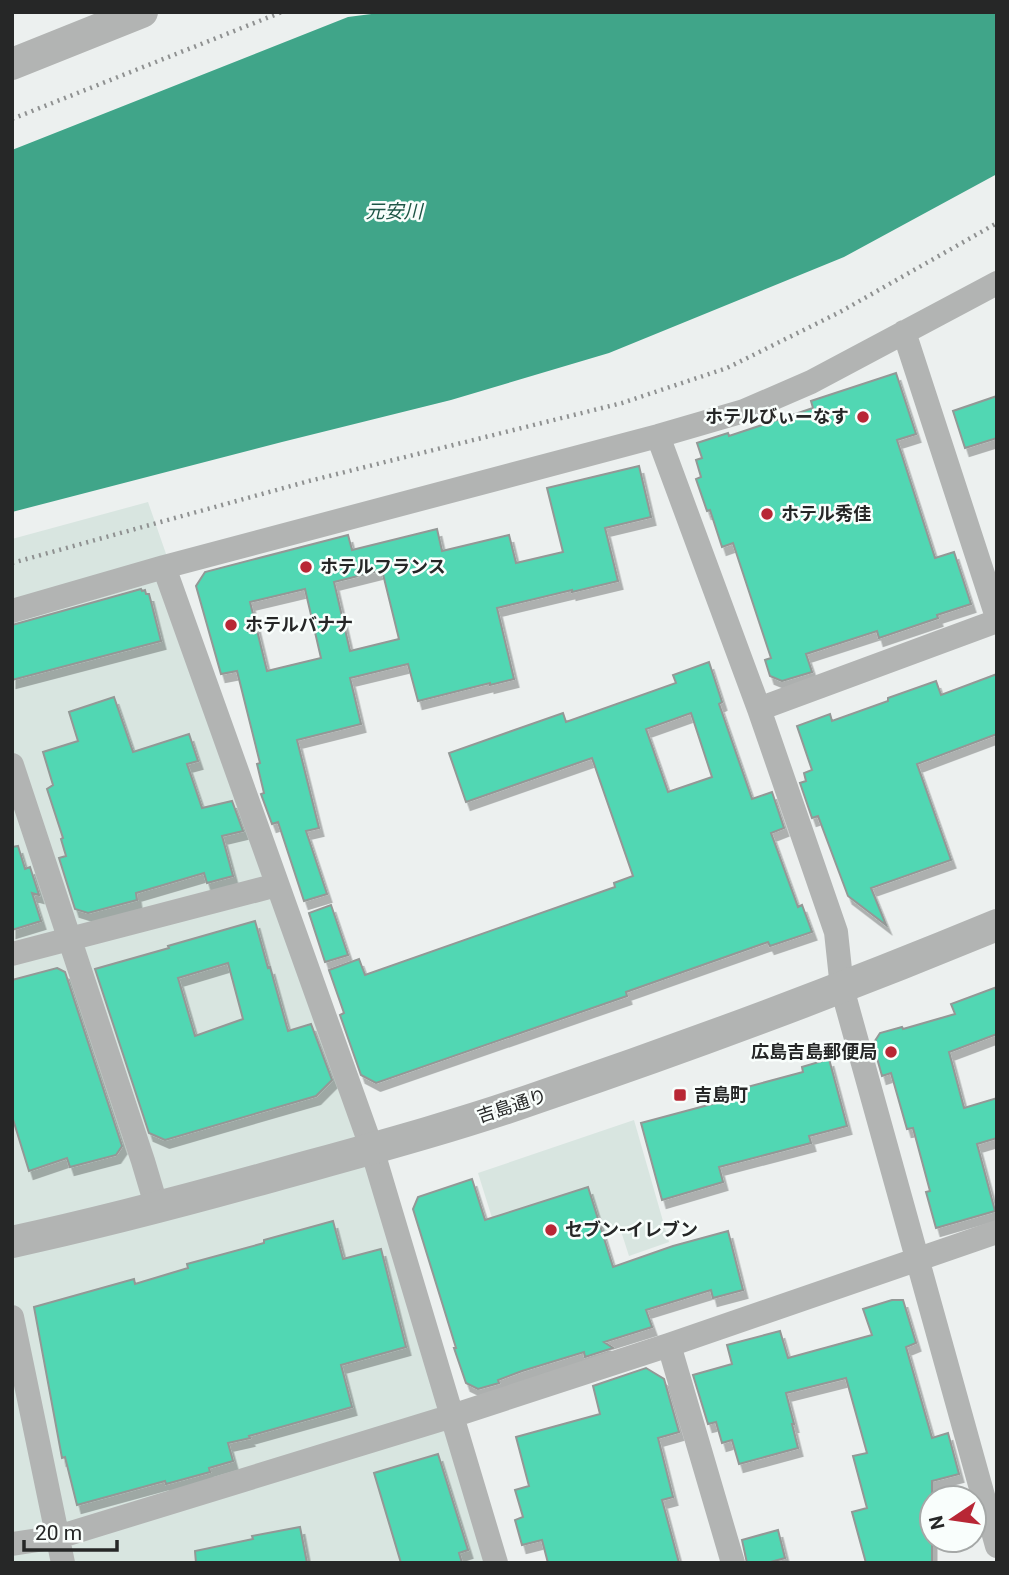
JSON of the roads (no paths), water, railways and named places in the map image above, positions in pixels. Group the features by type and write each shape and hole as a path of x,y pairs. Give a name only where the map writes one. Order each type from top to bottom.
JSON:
{"street":[{"path":"12,64 142,12"},
{"path":"12,611 164,567 744,411 811,382 997,283"},
{"path":"759,709 997,619 904,332"},
{"path":"658,436 759,709 836,933 842,988 997,1546"},
{"path":"164,567 372,1149 496,1563"},
{"path":"12,765 157,1209"},
{"path":"12,954 277,885"},
{"name":"吉島通り","path":"12,1242 157,1209 372,1149 540,1097 842,988 997,925"},
{"path":"12,1544 58,1537 452,1416 669,1345 997,1232"},
{"path":"12,1317 63,1563"},
{"path":"669,1345 733,1563"}],"water":[{"name":"元安川","path":"387,12 997,12 997,174 844,257 609,353 451,400 12,512 12,150 348,17"}],"place":[{"name":"ホテルびぃーなす","path":"863,417"},
{"name":"ホテル秀佳","path":"767,514"},
{"name":"ホテルフランス","path":"306,567"},
{"name":"ホテルバナナ","path":"231,625"},
{"name":"広島吉島郵便局","path":"891,1052"},
{"name":"吉島町","path":"680,1095"},
{"name":"セブン-イレブン","path":"551,1230"}]}
